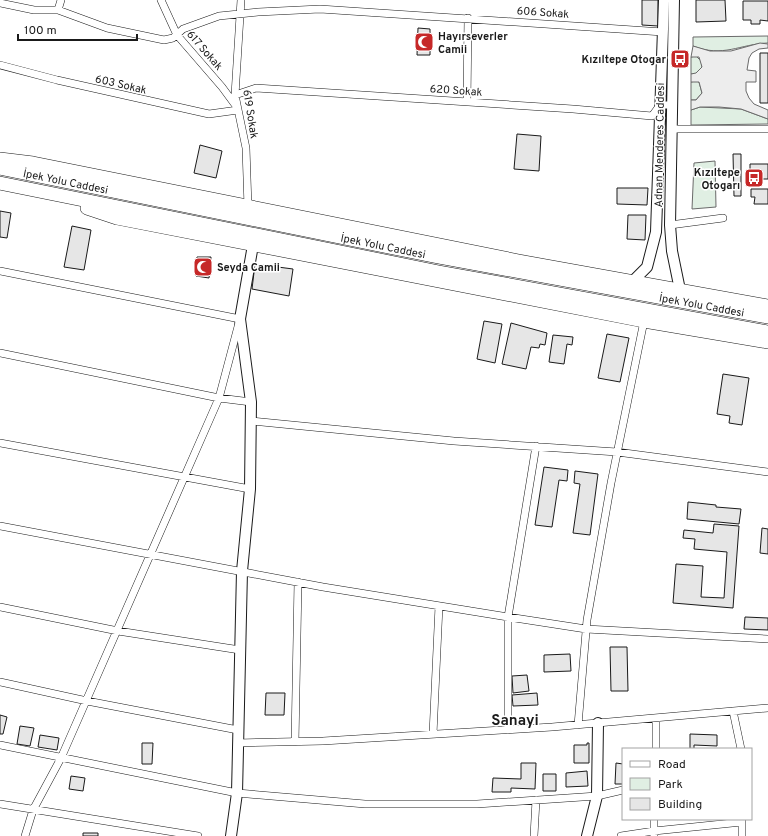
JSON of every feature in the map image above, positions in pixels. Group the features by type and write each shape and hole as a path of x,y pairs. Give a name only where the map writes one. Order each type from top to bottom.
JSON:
{"highway":[{"path":"0,158 33,163 519,261 768,306"},
{"name":"İpek Yolu Caddesi","path":"0,168 438,257 768,317"},
{"name":"İpek Yolu Caddesi","path":"0,183 438,272 768,332"},
{"path":"32,189 117,218 644,321 768,342"}],"street":[{"path":"58,10 60,0"},
{"name":"617 Sokak","path":"161,0 177,35 222,87 238,110"},
{"name":"619 Sokak","path":"241,0 235,95 246,148 248,207"},
{"name":"Adnan Menderes Caddesi","path":"633,281 647,267 656,232 664,0"},
{"name":"Adnan Menderes Caddesi","path":"674,0 670,226 672,251 680,290"},
{"name":"606 Sokak","path":"0,3 34,10 58,10 107,28 164,40 177,35 183,29 219,16 320,9 663,32"},
{"path":"467,102 468,18"},
{"name":"603 Sokak","path":"0,65 56,80 208,114 238,110"},
{"name":"620 Sokak","path":"235,95 256,88 652,116 660,105"},
{"path":"660,105 672,105"},
{"path":"672,129 768,129"},
{"path":"670,226 723,218"},
{"path":"25,836 33,810 61,758 87,701 219,398 240,319 253,244"},
{"path":"0,271 240,319"},
{"path":"231,836 237,793 242,571 250,489 251,402 240,319"},
{"path":"578,725 586,629 617,452 644,321"},
{"path":"0,353 219,398 251,402"},
{"path":"251,421 454,441 617,452 768,472"},
{"path":"0,443 250,489"},
{"path":"508,730 508,617 536,446"},
{"path":"0,526 298,582 586,629 768,639"},
{"path":"294,742 298,582"},
{"path":"433,734 439,606"},
{"path":"0,607 118,631 240,650"},
{"path":"0,682 87,701 238,730"},
{"path":"238,743 294,742 508,730 768,708"},
{"path":"733,711 741,748"},
{"path":"656,718 656,748"},
{"path":"587,836 597,796 598,723"},
{"path":"0,745 237,793 365,804 478,804 597,796 622,790"},
{"path":"534,836 536,800"},
{"path":"0,804 198,836"},
{"path":"654,820 654,833"},
{"path":"621,836 654,833 742,820 742,836"}],"green space":[{"path":"768,36 768,43 723,51 713,51 693,46 693,37"},
{"path":"696,56 701,61 702,67 696,74 691,74 691,57"},
{"path":"691,82 699,82 702,93 696,100 691,100"},
{"path":"700,107 741,109 768,119 768,124 691,125 691,110"},
{"path":"715,161 716,207 692,209 694,163"}],"shaded area":[{"path":"760,43 768,44 768,48 759,49 752,53 749,58 747,70 756,71 756,82 746,82 746,91 754,104 768,110 768,119 741,109 700,107 691,110 691,100 696,100 702,93 699,82 691,82 691,74 696,73 702,67 699,57 691,57 693,46 710,51 731,51"}],"building":[{"path":"642,0 658,0 658,26 642,25"},
{"path":"696,0 725,0 726,21 696,22"},
{"path":"743,1 768,1 768,21 760,20 760,24 751,24 751,20 743,20"},
{"name":"Hayırseverler Camii","path":"418,28 430,29 430,55 417,55"},
{"path":"760,53 768,53 768,103 760,103"},
{"path":"517,134 541,136 539,171 514,169"},
{"path":"200,145 222,151 216,178 194,173"},
{"path":"733,154 741,154 741,196 734,196"},
{"path":"750,164 768,164 768,179 750,179"},
{"path":"617,188 648,188 647,205 617,204"},
{"path":"751,189 768,189 768,204 754,204 755,197 751,197"},
{"path":"0,211 11,213 7,238 0,237"},
{"path":"628,215 646,215 645,240 627,239"},
{"path":"72,226 91,230 84,270 64,267"},
{"name":"Seyda Camii","path":"197,257 211,257 209,278 196,276"},
{"path":"255,264 293,269 289,296 252,289"},
{"path":"484,321 502,324 495,363 477,359"},
{"path":"511,323 547,333 545,345 540,344 539,348 531,347 526,369 502,364"},
{"path":"607,334 629,338 620,382 598,378"},
{"path":"553,335 573,337 572,345 567,344 564,364 549,362"},
{"path":"723,374 749,378 742,425 729,423 730,416 717,414"},
{"path":"544,467 568,470 567,481 559,480 552,527 535,525"},
{"path":"575,471 598,474 590,535 573,533 580,484 574,483"},
{"path":"688,502 716,505 716,507 741,509 739,524 687,519"},
{"path":"714,524 739,526 733,608 673,603 676,564 703,566 701,597 724,598 727,552 694,549 695,539 683,538 684,530 713,533"},
{"path":"762,528 768,529 768,554 760,553"},
{"path":"745,617 768,618 768,630 744,629"},
{"path":"610,647 627,647 628,691 611,691"},
{"path":"570,654 571,671 544,672 544,655"},
{"path":"527,675 529,691 513,693 512,676"},
{"path":"266,693 285,693 284,715 265,715"},
{"path":"537,693 538,705 513,706 512,695"},
{"path":"0,715 7,717 3,734 0,734"},
{"path":"20,726 34,728 30,746 17,744"},
{"path":"690,734 717,735 717,746 694,745 694,748 690,748"},
{"path":"40,735 59,738 57,750 38,747"},
{"path":"142,743 153,743 152,764 142,764"},
{"path":"587,743 589,743 589,763 574,763 574,745 587,745"},
{"path":"521,763 536,763 535,789 511,788 511,792 492,792 493,778 521,779"},
{"path":"616,763 622,764 622,784 615,784"},
{"path":"587,771 588,786 566,787 566,773"},
{"path":"543,774 556,774 556,791 543,791"},
{"path":"71,776 85,778 83,791 69,789"},
{"path":"83,833 98,833 98,836 83,836"}],"place":[{"name":"Hayırseverler Camii","path":"424,42"},
{"name":"Kızıltepe Otogar","path":"680,59"},
{"name":"Kızıltepe Otogarı","path":"754,178"},
{"name":"Seyda Camii","path":"203,267"}],"district":[{"name":"Sanayi","path":"515,720"}]}
